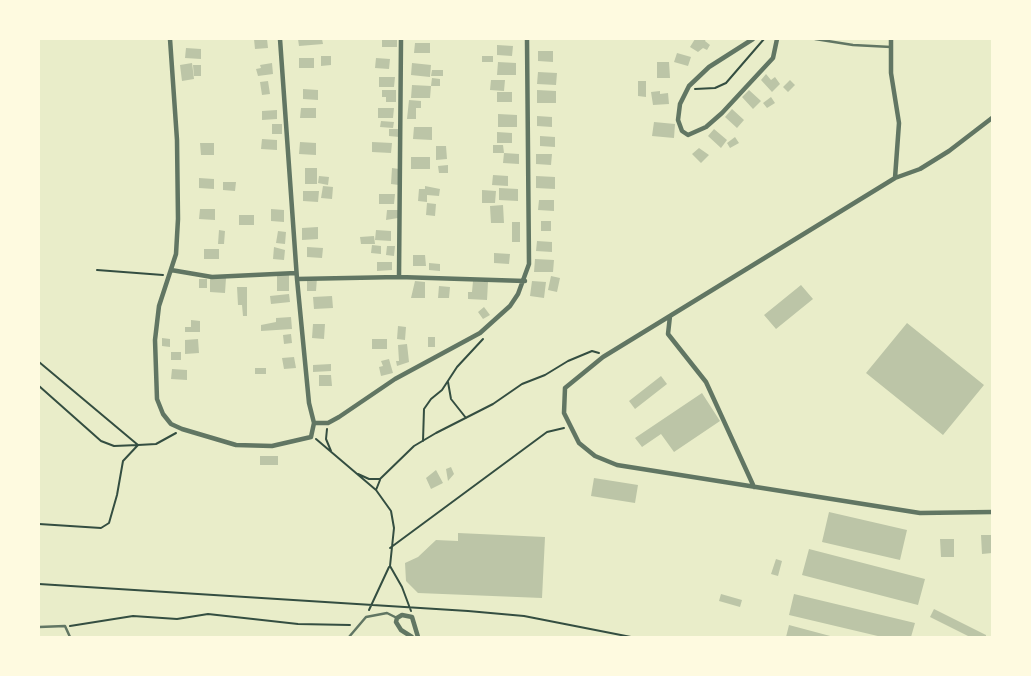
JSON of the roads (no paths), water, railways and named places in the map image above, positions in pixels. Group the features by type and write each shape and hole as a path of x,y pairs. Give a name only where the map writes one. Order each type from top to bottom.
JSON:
{"street":[{"path":"170,39 179,180 176,254 159,306 155,340 157,399 163,414 170,424 182,429 236,445 272,446 312,437 314,424 309,403 296,272 280,39"},
{"path":"399,277 401,39"},
{"path":"314,424 328,423 395,379 487,327 510,306 518,294 525,281 529,264 527,39"},
{"path":"753,39 709,67 688,88 680,104 678,120 682,131 688,135 706,127 722,113 773,58 777,39"},
{"path":"891,39 891,73 900,123 895,178"},
{"path":"992,118 949,151 920,169 895,178 603,356 565,388 564,413 568,426 579,443 595,456 617,465 920,513 992,512"},
{"path":"171,270 212,277 296,272"},
{"path":"297,279 399,277 525,281"},
{"path":"670,316 668,334 706,382 754,487"},
{"path":"412,637 401,630 397,618 402,615 412,618 418,637"}],"lane":[{"path":"815,39 853,45 891,47"},
{"path":"349,637 366,617 387,613 397,618"},
{"path":"39,627 65,626 70,637"}]}
